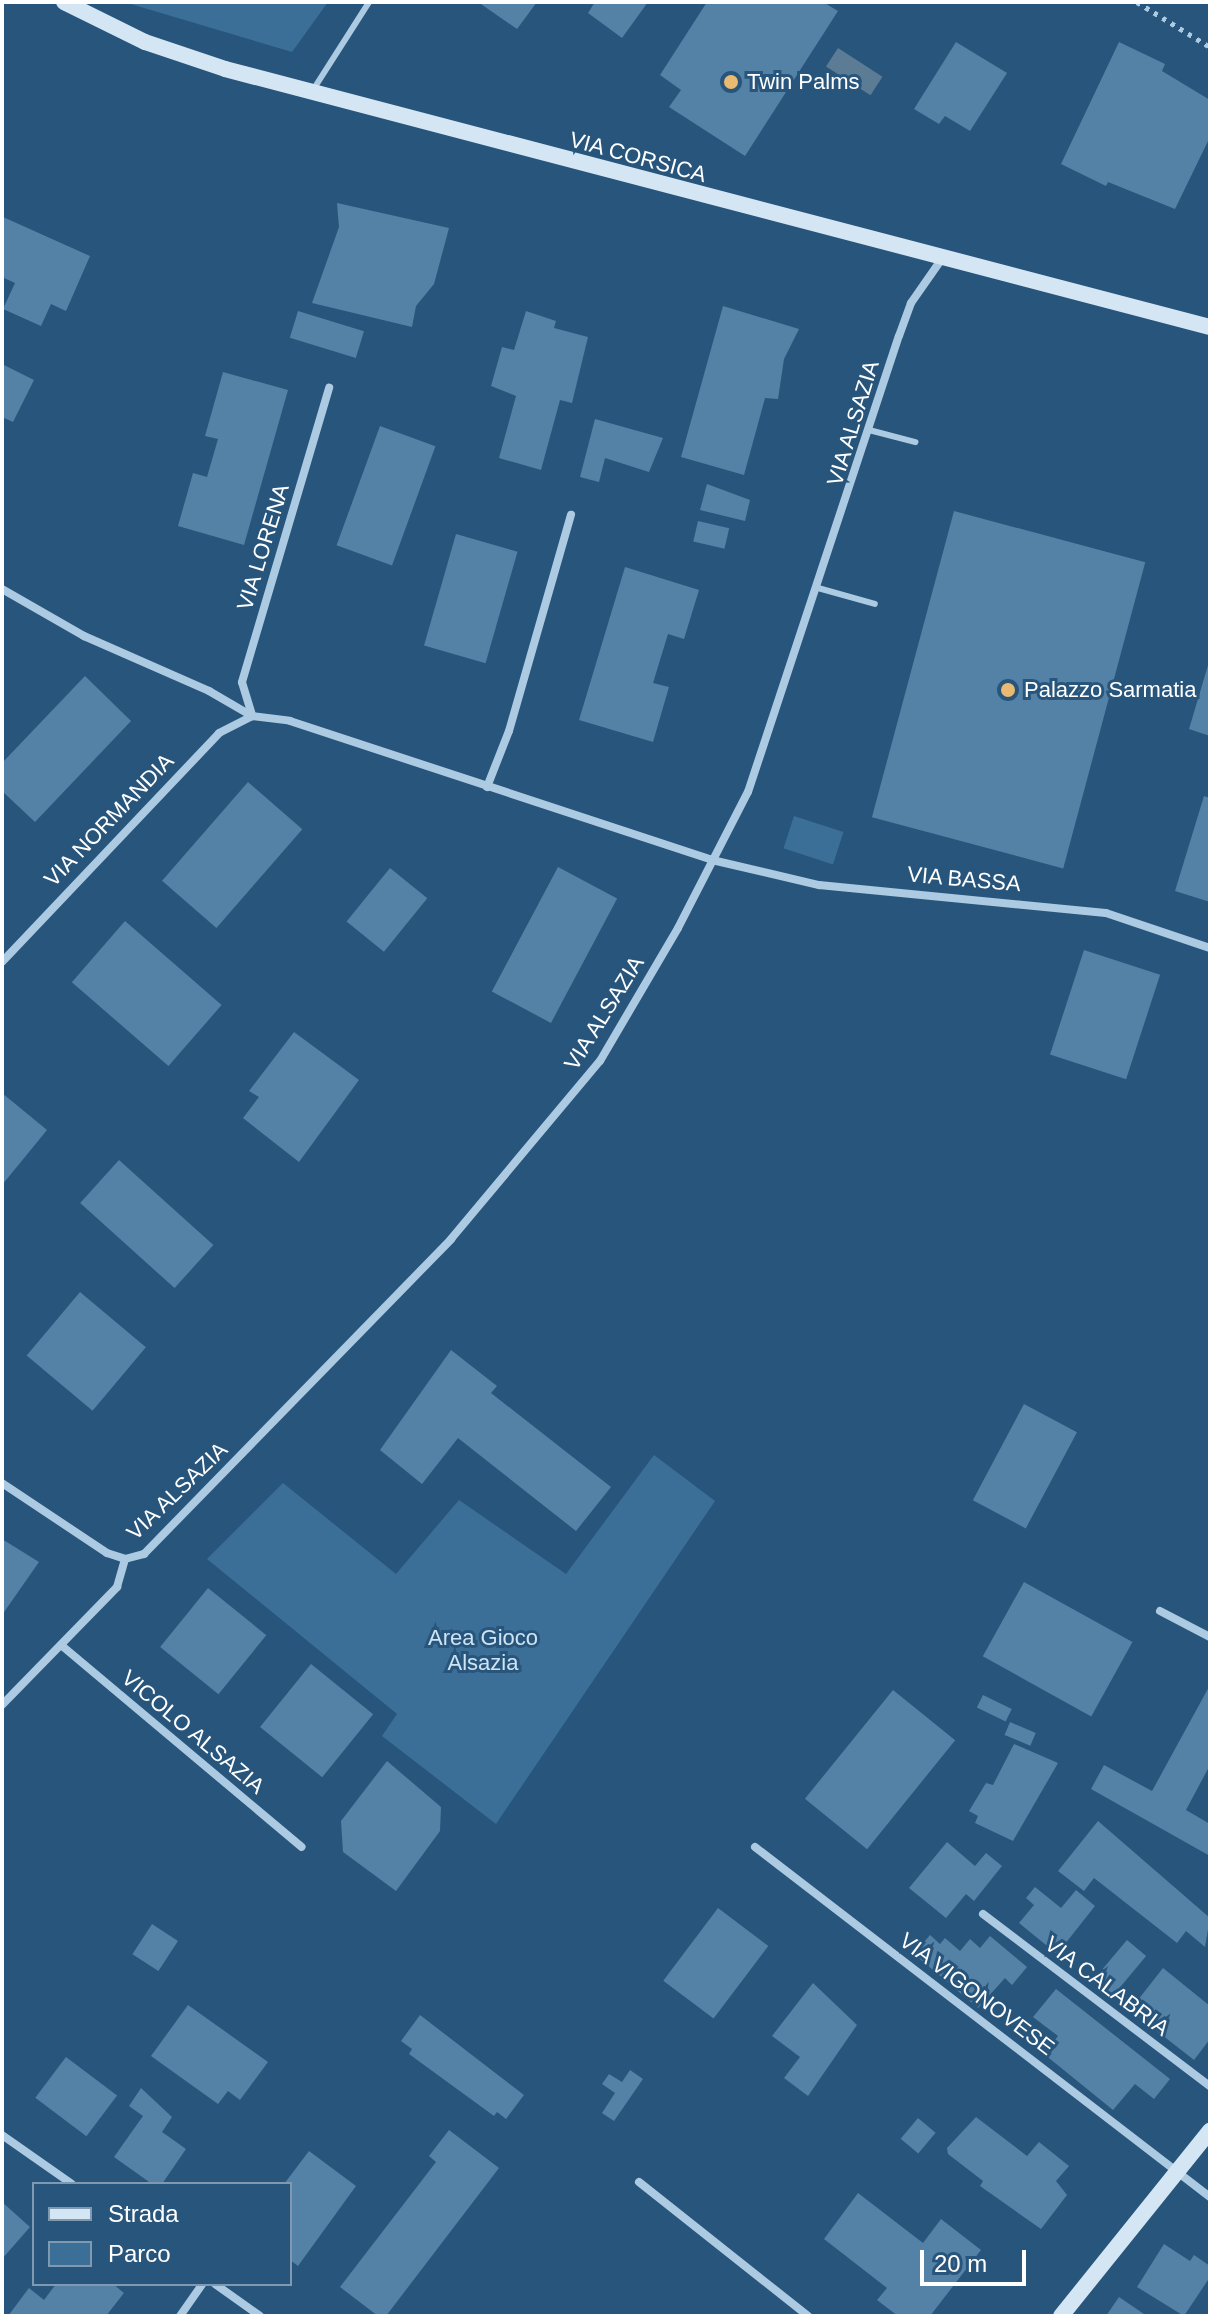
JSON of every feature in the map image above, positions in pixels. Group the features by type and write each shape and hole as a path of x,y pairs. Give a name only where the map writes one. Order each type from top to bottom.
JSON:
{"street":[{"name":"VIA CORSICA","path":"64,2 174,53 312,94 941,260 1210,327"},
{"name":"VIA ALSAZIA","path":"2,1483 107,1553 125,1559 144,1554 517,1165 600,1061 748,792 911,303 941,260"},
{"name":"VIA LORENA","path":"252,716 242,682 329,388"},
{"path":"487,787 509,731 571,515"},
{"path":"2,589 84,636 209,691 252,716 290,721 712,860"},
{"name":"VIA NORMANDIA","path":"2,962 219,733 252,716"},
{"name":"VIA BASSA","path":"712,860 819,885 1106,913 1210,948"},
{"path":"2,1705 117,1587 125,1559"},
{"path":"1160,1611 1210,1637"},
{"name":"VICOLO ALSAZIA","path":"61,1645 302,1847"},
{"name":"VIA VIGONOVESE","path":"755,1847 1210,2197"},
{"name":"VIA CALABRIA","path":"983,1914 1210,2086"},
{"path":"1061,2316 1210,2131"},
{"path":"2,2135 69,2182"},
{"path":"639,2182 808,2316"},
{"path":"180,2316 201,2286"},
{"path":"218,2286 260,2316"}],"lane":[{"path":"312,94 322,69 369,2"},
{"path":"869,430 915,442"},
{"path":"818,588 875,604"}],"path":[{"path":"1137,2 1210,47"}],"green space":[{"path":"124,2 328,2 292,52"},
{"path":"794,816 843,832 833,864 783,848"},
{"name":"Area Gioco Alsazia","path":"654,1455 715,1501 496,1824 382,1736 397,1714 207,1559 283,1483 396,1574 459,1500 566,1574"}],"shaded area":[{"path":"838,48 882,77 870,95 826,66"}],"building":[{"path":"478,2 537,2 517,29"},
{"path":"595,2 648,2 622,38 588,13"},
{"name":"Twin Palms","path":"707,2 823,2 838,11 745,156 669,107 681,90 660,75"},
{"path":"956,42 1007,73 970,131 945,116 939,124 914,109"},
{"path":"1119,42 1165,64 1162,71 1210,100 1210,137 1175,209 1108,182 1106,186 1061,164"},
{"path":"337,203 449,228 434,284 416,306 412,327 312,303 339,227"},
{"path":"3,217 90,256 66,311 51,304 41,326 3,309 15,283 2,277"},
{"path":"723,306 799,329 784,359 778,399 765,398 744,475 681,457"},
{"path":"298,311 364,331 356,358 290,338"},
{"path":"526,311 556,321 554,328 588,337 572,403 560,400 541,470 499,458 516,396 491,386 502,347 514,350"},
{"path":"2,364 34,380 13,422 2,417"},
{"path":"223,372 288,390 244,545 178,526 193,473 207,477 218,439 205,436"},
{"path":"595,419 663,438 649,472 605,458 599,482 580,477"},
{"path":"380,426 435,446 392,566 337,545"},
{"path":"707,484 750,500 745,521 700,510"},
{"name":"Palazzo Sarmatia","path":"954,511 1145,562 1063,868 872,817"},
{"path":"698,521 729,528 724,549 693,541"},
{"path":"456,534 518,552 486,663 424,646"},
{"path":"625,567 699,590 684,639 668,634 653,683 669,687 653,742 579,720"},
{"path":"1210,662 1210,736 1189,729"},
{"path":"85,676 131,721 35,822 2,791 2,763"},
{"path":"248,782 302,829 216,928 162,881"},
{"path":"1204,796 1210,798 1210,902 1175,891"},
{"path":"558,867 617,898 551,1023 492,991"},
{"path":"390,868 427,898 384,952 347,922"},
{"path":"125,921 222,1005 168,1066 72,982"},
{"path":"1084,950 1160,975 1126,1079 1050,1055"},
{"path":"294,1032 359,1080 299,1162 243,1118 259,1097 249,1091"},
{"path":"2,1093 47,1130 2,1185"},
{"path":"119,1160 213,1245 175,1288 80,1203"},
{"path":"80,1292 146,1347 93,1411 27,1356"},
{"path":"451,1350 497,1386 491,1393 611,1487 576,1531 458,1438 422,1484 380,1450"},
{"path":"1024,1404 1077,1432 1026,1528 973,1500"},
{"path":"2,1539 39,1562 2,1615"},
{"path":"1024,1582 1132,1642 1091,1716 983,1656"},
{"path":"208,1588 266,1635 218,1694 160,1647"},
{"path":"311,1664 373,1714 322,1777 260,1727"},
{"path":"1210,1685 1210,1765 1186,1810 1210,1824 1210,1856 1091,1789 1104,1765 1152,1791"},
{"path":"893,1690 955,1740 867,1849 805,1799"},
{"path":"983,1695 1012,1709 1006,1722 977,1708"},
{"path":"1010,1722 1036,1733 1030,1746 1005,1735"},
{"path":"1014,1744 1058,1763 1013,1841 975,1823 978,1816 969,1811 986,1783 993,1785"},
{"path":"387,1761 441,1807 440,1831 396,1891 343,1852 341,1821"},
{"path":"1098,1821 1210,1918 1205,1947 1186,1931 1177,1943 1094,1878 1084,1891 1058,1871"},
{"path":"947,1842 975,1866 986,1853 1002,1866 974,1901 966,1894 946,1918 909,1888"},
{"path":"1035,1887 1061,1908 1076,1890 1095,1906 1057,1954 1019,1923 1034,1905 1026,1898"},
{"path":"718,1908 768,1946 714,2019 663,1981"},
{"path":"152,1924 178,1941 158,1971 132,1954"},
{"path":"930,1935 940,1944 945,1938 960,1951 970,1939 980,1948 990,1936 1027,1967 1012,1985 1005,1978 978,2008 914,1954"},
{"path":"1127,1940 1146,1956 1113,1995 1094,1979"},
{"path":"1163,1968 1210,2006 1210,2039 1194,2060 1130,2010"},
{"path":"813,1983 857,2025 808,2096 784,2078 800,2057 772,2036"},
{"path":"1056,1989 1170,2079 1154,2099 1135,2084 1113,2110 1044,2054 1058,2036 1033,2017"},
{"path":"188,2005 268,2062 240,2100 228,2091 218,2104 151,2056"},
{"path":"420,2015 524,2095 506,2119 497,2112 494,2116 409,2054 412,2049 401,2041"},
{"path":"66,2057 117,2096 86,2136 35,2098"},
{"path":"630,2070 643,2079 614,2121 602,2113 615,2093 602,2084 609,2074 622,2082"},
{"path":"141,2088 172,2117 162,2132 186,2149 163,2182 149,2182 114,2157 143,2116 129,2106"},
{"path":"976,2117 1027,2156 1039,2142 1069,2166 1056,2181 1067,2195 1041,2229 980,2186 983,2181 948,2154 947,2148"},
{"path":"918,2118 936,2133 918,2153 901,2139"},
{"path":"449,2130 499,2168 386,2316 378,2316 340,2287 436,2162 429,2156"},
{"path":"309,2151 356,2186 298,2266 292,2262 292,2182 286,2182"},
{"path":"858,2193 923,2243 941,2219 981,2250 930,2316 898,2316 877,2300 887,2288 824,2239"},
{"path":"2,2202 30,2227 2,2259"},
{"path":"1164,2244 1190,2261 1194,2255 1210,2266 1210,2277 1184,2316 1137,2287"},
{"path":"54,2286 115,2286 124,2293 106,2316 8,2316 29,2288 44,2300"},
{"path":"1119,2297 1147,2316 1106,2316"}],"place":[{"name":"Twin Palms","path":"731,82"},
{"name":"Palazzo Sarmatia","path":"1008,690"}]}
